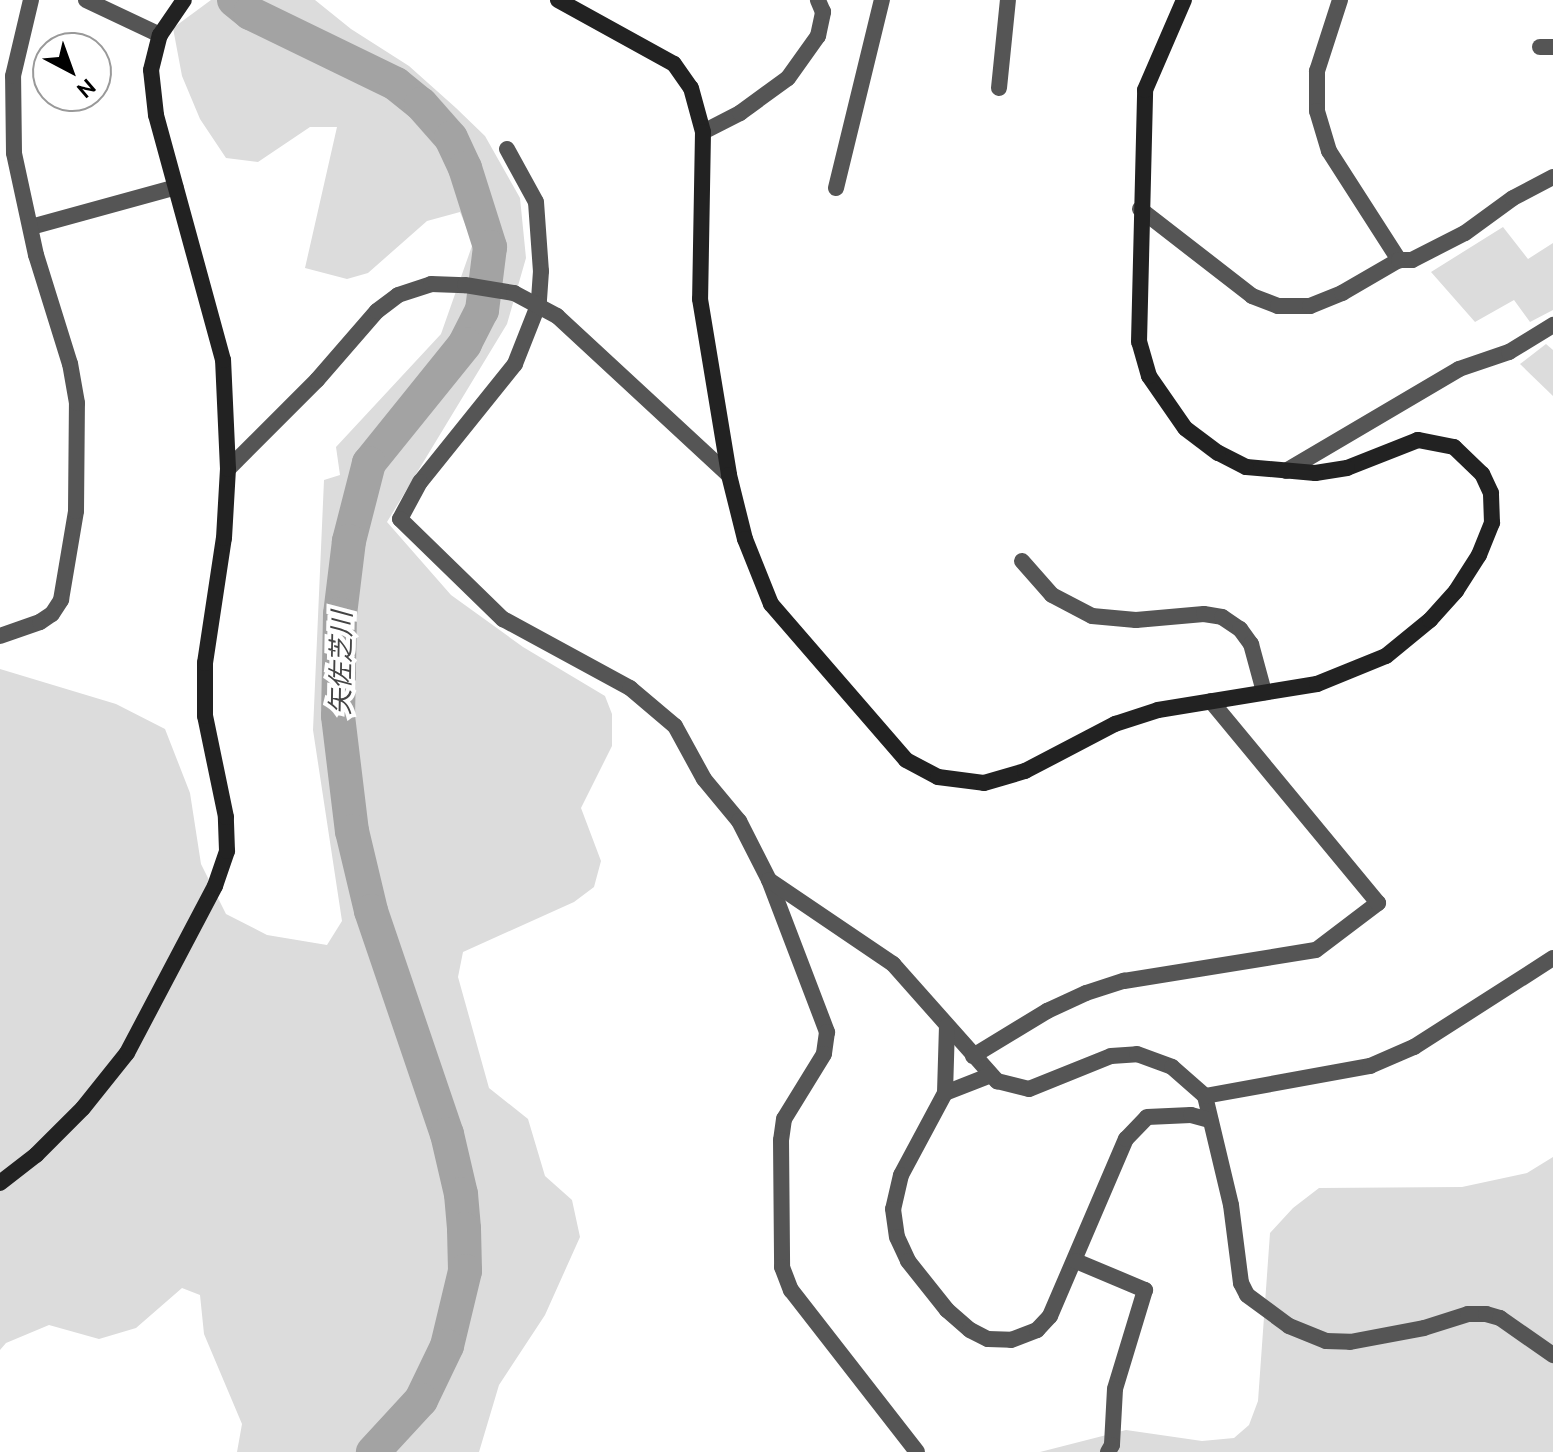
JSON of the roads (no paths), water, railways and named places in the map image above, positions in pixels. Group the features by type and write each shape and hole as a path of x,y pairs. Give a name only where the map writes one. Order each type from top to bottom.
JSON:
{"street":[{"path":"0,636 40,622 52,614 61,600 76,511 77,403 70,364 31,227 14,153 11,117 13,76 31,0"},
{"path":"86,0 160,35"},
{"path":"0,1183 36,1155 83,1108 127,1053 215,886 227,851 226,817 205,716 205,663 224,538 228,469 223,360 156,115 151,70 160,35 184,0"},
{"path":"558,0 674,64 691,88 703,132 700,299 729,475 745,539 771,604 906,760 938,777 984,783 1011,775 1115,724 1158,710 1317,684 1386,656 1430,620 1456,591 1479,555 1492,523 1491,493 1482,474 1454,447 1418,440 1347,468 1315,473 1246,467 1218,453 1185,428 1149,376 1139,342 1145,90 1184,0"},
{"path":"703,132 740,113 788,78 818,36 823,12 818,0"},
{"path":"836,188 882,0"},
{"path":"999,88 1008,0"},
{"path":"1340,0 1317,71 1317,111 1329,151 1399,260"},
{"path":"507,149 536,202 541,271 539,303 515,364 420,482 400,519 503,619 630,688 675,726 704,779 739,821 769,880 827,1032 824,1054 784,1119 781,1140 782,1267 791,1290 917,1452"},
{"path":"1140,209 1252,296 1278,306 1310,306 1342,293 1399,260 1412,260 1465,233 1513,198 1553,177"},
{"path":"31,227 176,187"},
{"path":"228,469 317,380 377,311 398,295 431,284 465,285 514,293 539,303 557,316 729,475"},
{"path":"1286,471 1459,369 1509,352 1553,325"},
{"path":"1022,561 1052,595 1092,616 1136,620 1204,614 1222,617 1240,629 1251,644 1264,692"},
{"path":"973,1056 1047,1011 1124,981 1316,950 1378,903 1211,701"},
{"path":"769,880 893,964 997,1081 1029,1089 1111,1056 1137,1054 1172,1067 1205,1096 1231,1205 1241,1283 1247,1295 1275,1316 1326,1341 1350,1342 1424,1328 1468,1314 1486,1314 1500,1318 1553,1355"},
{"path":"1205,1096 1370,1066 1414,1047 1553,958"},
{"path":"947,1026 945,1093 901,1175 893,1209 897,1237 920,1278 970,1330 988,1339 1011,1340 1037,1330 1050,1316 1126,1139 1147,1117 1191,1115 1210,1120"},
{"path":"945,1093 991,1075"},
{"path":"1076,1261 1145,1290 1115,1389 1112,1445 1108,1452"}],"waterway":[{"name":"矢佐芝川","path":"234,0 250,13 396,84 421,104 451,138 465,168 490,247 482,310 465,344 369,463 349,541 340,614 338,716 352,831 371,911 447,1134 461,1194 464,1229 465,1271 447,1346 421,1400 373,1452"}]}
